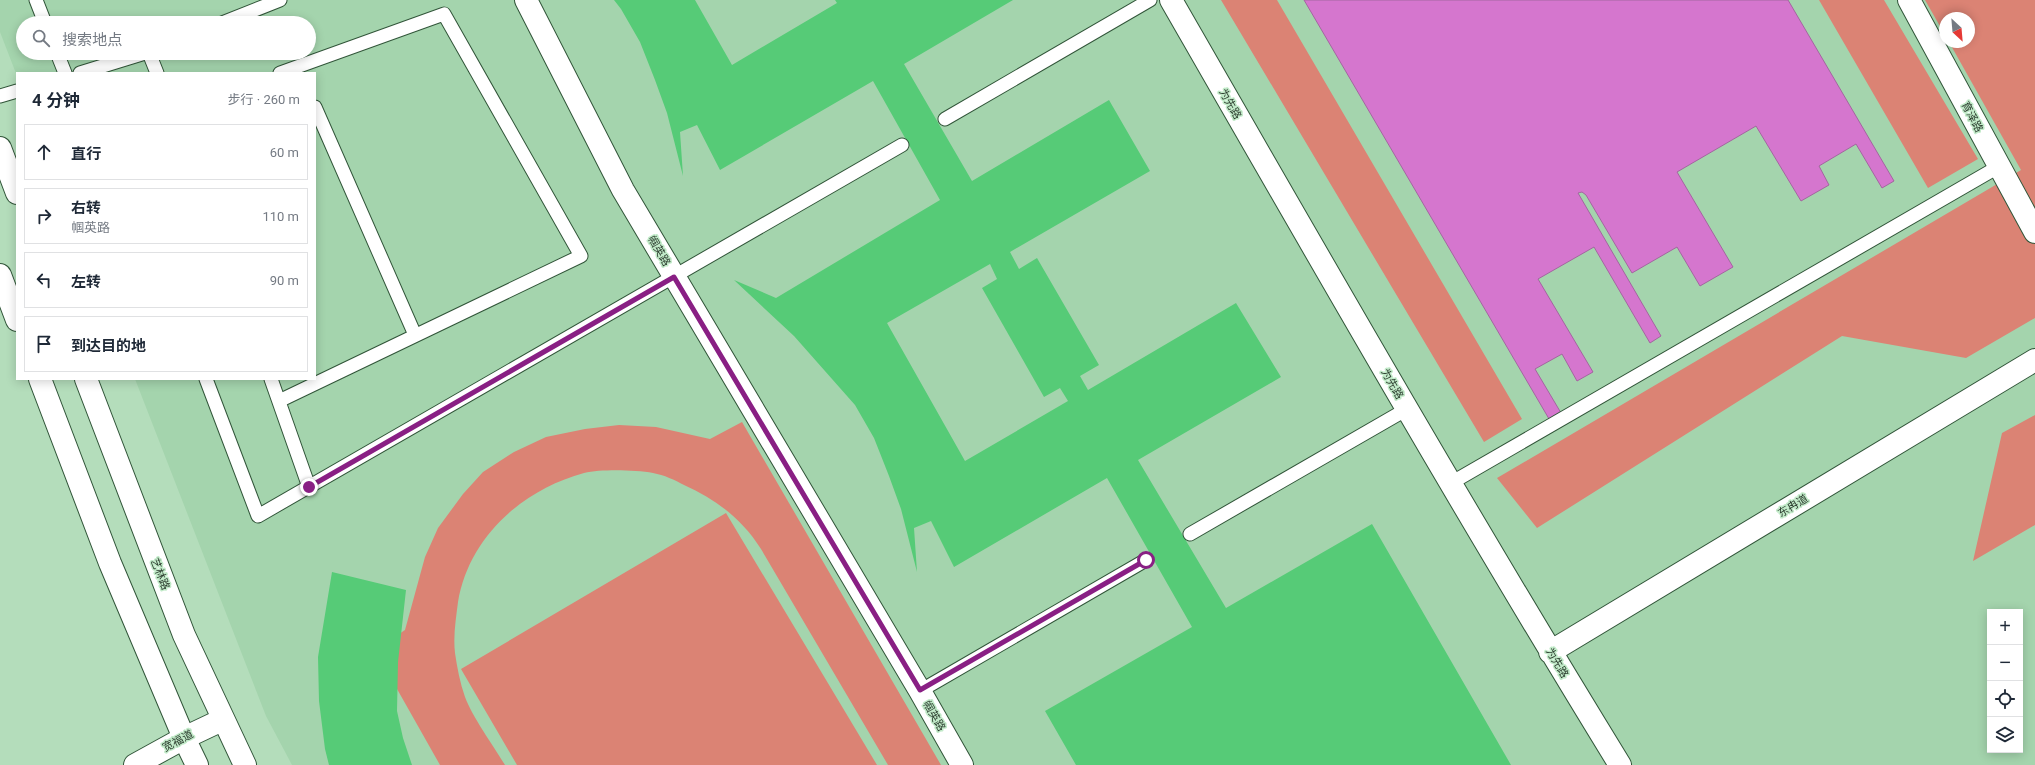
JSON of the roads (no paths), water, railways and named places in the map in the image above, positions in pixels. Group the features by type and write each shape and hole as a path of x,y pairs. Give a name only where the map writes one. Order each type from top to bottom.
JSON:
{"street":[{"name":"帼英路","path":"526,0 623,190 920,690 962,765"},
{"name":"为先路","path":"1171,0 1407,409 1550,652 1620,765"},
{"name":"育泽路","path":"1909,0 1998,167 2035,232"},
{"path":"0,148 16,191"},
{"path":"0,276 16,317"},
{"name":"东冉道","path":"1550,652 2035,360"},
{"path":"40,380 110,563 184,738 197,765"},
{"name":"艺林路","path":"86,380 154,561 184,635 222,720 245,765"},
{"name":"宽福道","path":"135,765 184,738 222,720"}],"lane":[{"path":"36,0 42,16"},
{"path":"240,16 280,0"},
{"path":"945,119 1150,0"},
{"path":"279,401 581,256 444,14 299,70 286,72"},
{"path":"60,60 65,72"},
{"path":"88,72 124,60"},
{"path":"152,60 157,72"},
{"path":"0,96 16,91"},
{"path":"316,109 415,335"},
{"path":"206,380 258,516 902,144"},
{"path":"1451,483 1998,167"},
{"path":"271,380 309,487"},
{"path":"1190,534 1407,409"},
{"path":"920,690 1146,560"}]}
